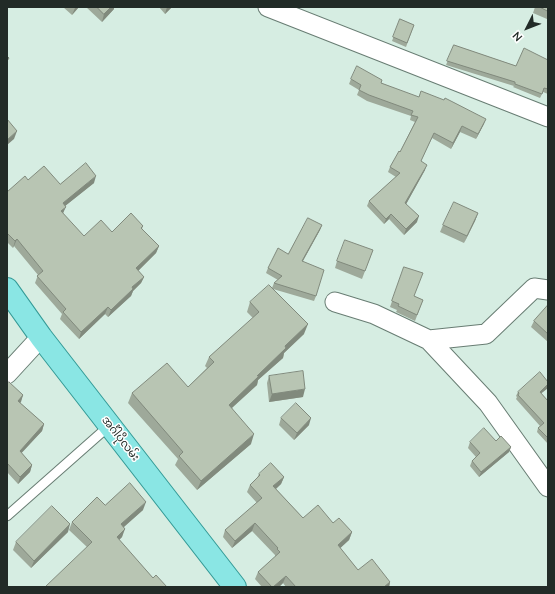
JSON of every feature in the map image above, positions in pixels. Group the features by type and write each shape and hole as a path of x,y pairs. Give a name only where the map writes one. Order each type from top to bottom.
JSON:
{"main road":[{"name":"အင်္ဂါပိုလမ်း","path":"7,289 41,337 235,587"}],"street":[{"path":"268,7 548,117"},
{"path":"429,340 486,334 534,288 548,290"},
{"path":"335,302 374,314 429,340 488,403 548,487"},
{"path":"7,374 41,337"}],"lane":[{"path":"7,516 110,425"}],"building":[{"path":"97,7 111,7 104,14"},
{"path":"540,7 548,7 548,11"},
{"path":"400,19 414,25 407,43 393,37"},
{"path":"454,45 516,66 524,48 548,60 548,89 544,88 542,94 515,84 515,82 447,61"},
{"path":"357,66 382,80 381,83 419,97 421,91 444,100 445,98 486,119 478,134 462,126 453,143 434,133 421,161 427,165 405,203 419,216 406,229 391,214 386,219 369,201 400,173 390,167 399,151 400,152 418,117 411,115 413,111 359,90 361,85 351,79"},
{"path":"7,119 17,131 7,140"},
{"path":"86,163 96,176 63,203 66,207 61,211 84,236 101,220 112,232 131,213 143,226 141,228 159,246 136,268 144,277 132,287 133,289 111,310 108,307 81,332 63,312 66,309 37,276 43,271 17,239 15,241 7,233 7,192 25,176 28,180 44,166 60,184"},
{"path":"454,202 478,213 467,236 443,225"},
{"path":"308,218 322,225 302,261 324,270 316,296 274,283 282,276 268,268 278,248 288,254"},
{"path":"345,240 373,250 365,271 337,261"},
{"path":"404,267 423,273 414,296 423,300 417,315 398,306 399,304 392,301"},
{"path":"269,285 308,324 257,376 260,375 229,405 254,434 201,481 179,456 183,452 132,393 167,363 188,387 214,362 209,357 259,312 250,302"},
{"path":"548,305 548,334 534,321"},
{"path":"303,371 305,389 272,394 269,376"},
{"path":"540,372 548,382 548,384 540,392 548,401 548,438 538,428 544,423 518,395 518,392"},
{"path":"9,382 23,395 18,401 44,424 20,451 32,465 20,477 7,463 7,384"},
{"path":"296,403 311,418 297,433 281,418"},
{"path":"484,428 496,441 501,436 511,447 481,472 472,461 480,453 470,442"},
{"path":"271,463 284,477 273,486 303,518 318,505 333,523 339,518 352,532 338,545 358,570 372,559 390,582 384,587 296,587 286,576 272,587 258,572 280,552 277,549 278,548 255,523 235,541 225,530 262,498 250,485"},
{"path":"130,483 146,502 121,524 125,529 117,537 153,578 156,575 167,587 45,587 92,542 72,522 97,497 105,505"},
{"path":"52,506 70,524 34,561 16,542"}]}
